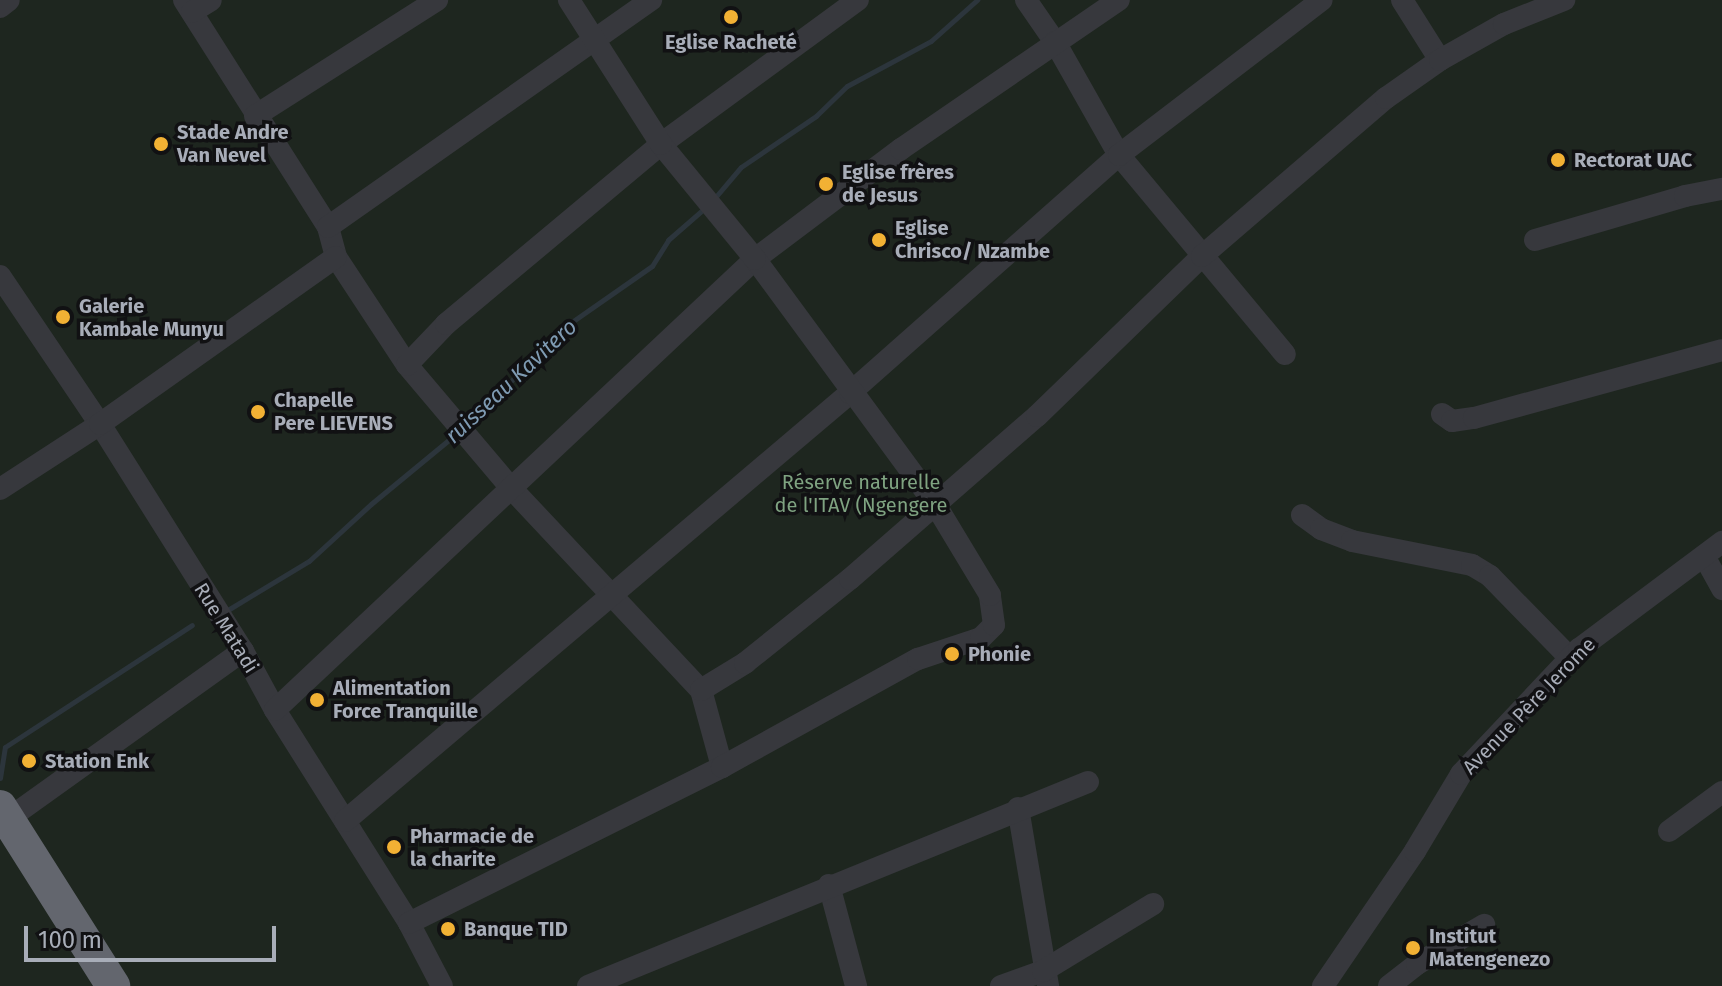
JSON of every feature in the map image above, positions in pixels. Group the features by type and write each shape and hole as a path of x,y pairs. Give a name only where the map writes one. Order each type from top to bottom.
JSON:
{"highway":[{"path":"4,813 113,986"}],"street":[{"path":"0,7 9,0"},
{"path":"255,116 437,0"},
{"path":"409,923 722,767 918,659 981,638 994,625 990,595 935,504 850,393 755,259 661,144 569,0"},
{"path":"328,227 594,37 651,0"},
{"path":"407,365 446,324 661,144 858,0"},
{"path":"1026,0 1055,42 1119,155 1285,354"},
{"path":"275,710 755,259 901,149 1119,0"},
{"path":"345,821 613,595 714,505 850,393 1119,155 1322,0"},
{"path":"1402,0 1440,60"},
{"path":"701,690 745,663 850,579 1037,416 1202,256 1386,98 1440,60 1504,24 1564,0"},
{"path":"195,4 255,116 328,227 336,257 407,365 511,488 701,690 722,767"},
{"path":"1535,240 1685,196 1722,189"},
{"path":"0,489 100,424 336,257"},
{"name":"Rue Matadi","path":"0,276 100,424 243,651 275,710 409,923 442,986"},
{"path":"1442,414 1452,421 1474,418 1722,350"},
{"path":"1302,515 1321,529 1352,541 1472,565 1490,576 1570,658"},
{"path":"1713,549 1722,589"},
{"name":"Avenue Père Jerome","path":"1323,986 1415,851 1461,774 1570,658 1713,549"},
{"path":"4,813 243,651"},
{"path":"588,986 829,885 1088,782"},
{"path":"1669,831 1722,792"},
{"path":"1018,808 1046,978"},
{"path":"829,885 856,986"},
{"path":"1001,986 1046,978 1153,904"},
{"path":"1389,986 1417,964 1484,925"}],"green space":[{"name":"Réserve naturelle de l'ITAV (Ngengere","path":"0,0 1722,0 1722,986 0,986"}],"waterway":[{"name":"ruisseau Kavitero","path":"713,200 741,167 816,116 847,86 931,41 977,0"},
{"name":"ruisseau Kavitero","path":"467,425 566,326 652,266 668,240 706,207"},
{"name":"ruisseau Kavitero","path":"226,611 309,561 371,504 456,434"},
{"name":"ruisseau Kavitero","path":"0,778 5,747 192,625"}],"place":[{"name":"Eglise Racheté","path":"731,17"},
{"name":"Stade Andre Van Nevel","path":"161,144"},
{"name":"Rectorat UAC","path":"1558,160"},
{"name":"Eglise frères de Jesus","path":"826,184"},
{"name":"Eglise Chrisco/ Nzambe","path":"879,240"},
{"name":"Galerie Kambale Munyu","path":"63,317"},
{"name":"Chapelle Pere LIEVENS","path":"258,412"},
{"name":"Phonie","path":"952,654"},
{"name":"Alimentation Force Tranquille","path":"317,700"},
{"name":"Station Enk","path":"29,761"},
{"name":"Pharmacie de la charite","path":"394,847"},
{"name":"Banque TID","path":"448,929"},
{"name":"Institut Matengenezo","path":"1413,948"}]}
